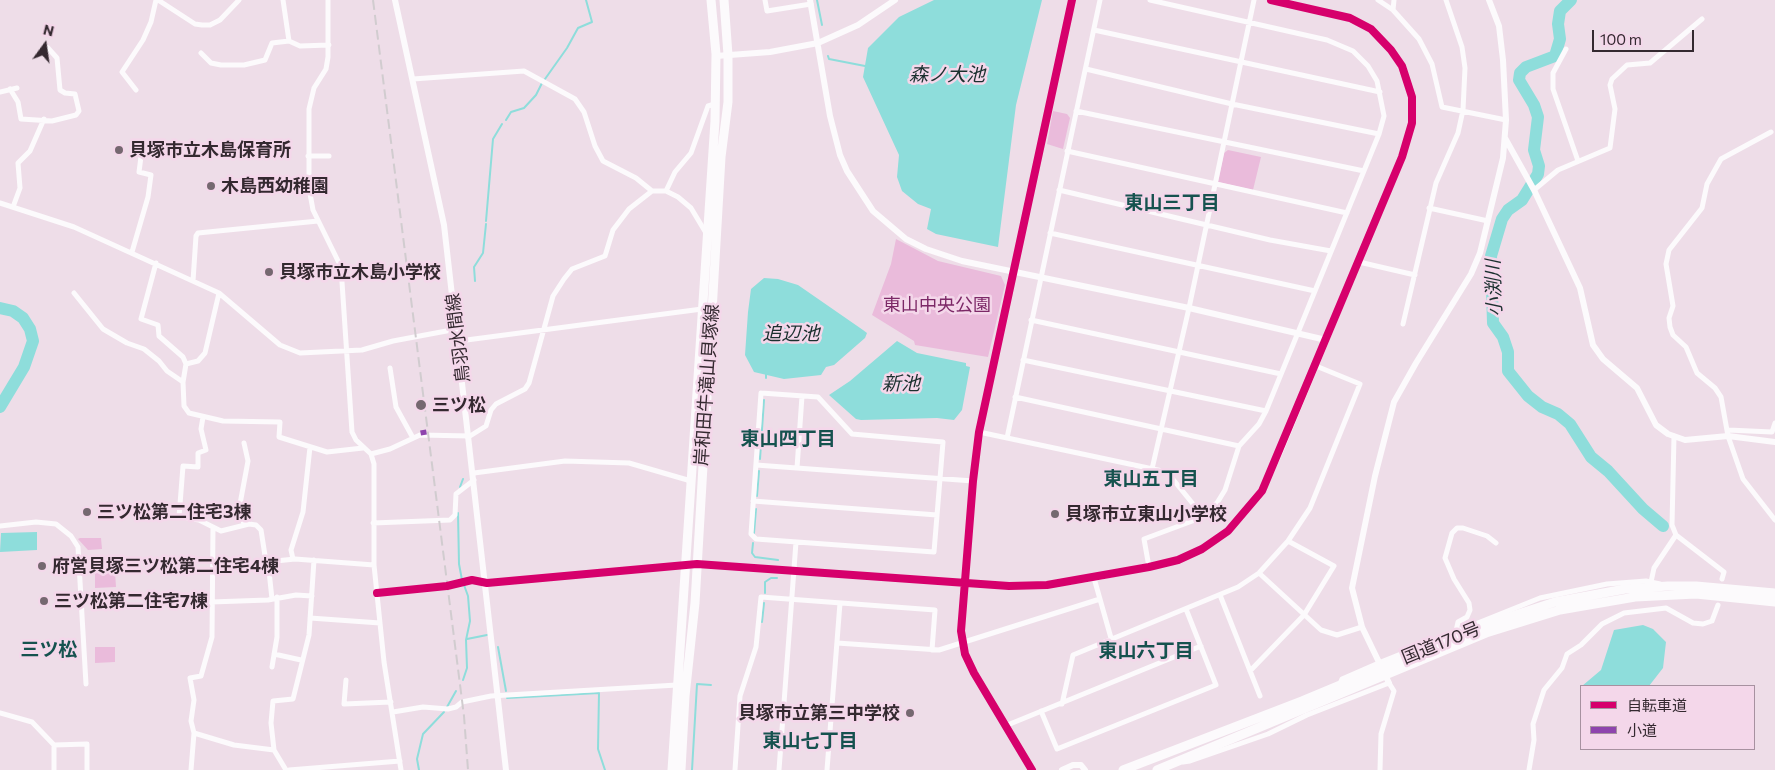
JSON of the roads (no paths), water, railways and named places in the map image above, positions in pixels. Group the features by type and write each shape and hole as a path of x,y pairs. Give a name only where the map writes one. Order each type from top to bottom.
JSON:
{"main road":[{"name":"岸和田牛滝山貝塚線","path":"672,770 715,104 716,56 711,0"},
{"name":"岸和田牛滝山貝塚線","path":"681,770 697,564 720,186 728,102 728,55 724,0"},
{"name":"国道170号","path":"1123,770 1484,630 1576,597 1668,586 1696,586 1775,593"},
{"name":"国道170号","path":"1157,770 1305,710 1484,630 1560,610 1635,597 1696,594 1775,602"}],"street":[{"path":"136,90 122,72 143,40 151,22 157,0 195,24 210,25 220,20 238,0"},
{"path":"283,0 289,41"},
{"path":"328,0 329,44 326,69 314,88 309,109 309,188 318,221 341,267 352,432 356,440 370,454 374,464 374,565 380,623 401,770"},
{"name":"鳥羽水間線","path":"396,0 444,225 487,583 506,770"},
{"path":"765,0 767,11 810,2 830,116 840,155 847,171 873,211 906,239 926,249 962,261 1189,308 1326,340"},
{"path":"716,56 770,52 818,43 858,25 888,2 895,0"},
{"path":"1032,770 974,673 962,642 965,583 979,432 1015,272 1072,0"},
{"path":"1007,438 1100,0"},
{"path":"1149,567 1144,539 1177,528 1202,515 1216,503 1230,479 1239,446 1260,424 1379,134 1384,116 1380,92 1368,66 1353,51 1327,40 1150,0"},
{"path":"1152,469 1189,308 1254,0"},
{"path":"377,593 447,586 472,580 487,583 697,564 1009,586 1047,585 1149,567 1178,560 1202,549 1228,531 1262,491 1407,145 1413,110 1409,85 1396,58 1371,29 1350,18 1271,0"},
{"path":"1378,0 1392,10 1420,39 1432,64 1442,107 1506,120"},
{"path":"1392,10 1394,0"},
{"path":"1403,324 1436,183 1458,133 1463,110 1465,83 1463,54 1455,22 1446,0"},
{"path":"1380,770 1381,734 1394,691 1362,627 1352,588 1375,476 1394,402 1471,274 1480,253 1503,158 1506,120 1504,60 1499,26 1489,0"},
{"path":"1534,190 1558,170 1606,152 1612,144 1615,109 1610,85 1615,75 1627,65 1650,63 1702,19"},
{"path":"1094,30 1380,92"},
{"path":"201,54 211,63 221,66 244,65 265,60 272,43 289,41 300,46 329,44"},
{"path":"10,89 18,102 21,119 52,121 76,115 79,110 75,94 60,90 57,58 48,48"},
{"path":"1566,49 1553,73 1553,89 1578,161"},
{"path":"1086,69 1232,104 1379,134"},
{"path":"413,79 524,71 575,99 584,112 595,146 604,161 636,178 652,190 666,191 678,197 691,208 707,234"},
{"path":"0,92 17,88"},
{"path":"666,191 675,172 690,153 708,106 715,104"},
{"path":"1076,110 1224,143 1364,171"},
{"path":"12,207 20,188 18,163 30,151 44,119"},
{"path":"1771,132 1721,160 1706,184 1698,213 1667,255 1669,289 1674,306 1669,318 1670,327 1674,335 1686,347 1697,373 1716,388 1721,397 1728,433 1742,479 1775,520"},
{"path":"1505,138 1534,190 1580,288 1593,345 1603,359 1637,388 1656,425 1674,436 1686,440 1728,433 1772,432 1775,423"},
{"path":"132,252 148,197 151,175 138,172 142,148"},
{"path":"1067,151 1347,213"},
{"path":"308,156 329,156"},
{"path":"370,454 390,450 420,435 470,436 486,426 491,410 496,404 524,389 530,383 553,296 564,279 572,269 605,256 612,230 629,209 652,190"},
{"path":"1059,190 1270,240 1331,251"},
{"path":"0,203 74,227 218,293 288,350 300,353 362,350 393,341 457,329"},
{"path":"1429,208 1488,221"},
{"path":"193,281 196,236 198,233 318,221"},
{"path":"1050,233 1315,291"},
{"path":"1359,262 1415,275"},
{"path":"156,263 141,320 158,324 160,336 183,358 186,364 182,382 184,406 189,413 223,421 280,422 279,436 310,448 327,452 363,448"},
{"path":"74,293 103,329 127,344 144,349 159,361 167,372 182,382"},
{"path":"186,364 198,361 206,353 218,293"},
{"path":"459,342 702,309"},
{"path":"1031,320 1281,374"},
{"path":"1023,360 1266,411"},
{"path":"1062,704 1073,654 1220,595 1260,573 1288,541 1310,508 1360,384 1316,366"},
{"path":"390,368 396,407 413,438"},
{"path":"761,393 818,397 852,434 942,442 934,552 756,539 751,534 756,465 761,393"},
{"path":"797,468 802,396"},
{"path":"1015,397 1239,446"},
{"path":"179,517 183,466 198,467 198,453 206,450 201,429 203,417"},
{"path":"979,432 1167,472 1202,515"},
{"path":"1728,433 1775,442"},
{"path":"1674,436 1671,516 1676,535 1724,572 1722,580"},
{"path":"244,444 248,461 240,504 244,525"},
{"path":"293,559 291,550 303,512 310,448"},
{"path":"373,523 450,520 455,515 456,494 474,476 565,461 629,463 691,481"},
{"path":"756,465 973,481"},
{"path":"753,501 936,515"},
{"path":"139,514 198,520 221,531 244,525 256,525 261,530 274,598 274,654 272,666"},
{"path":"0,526 36,522 56,524 71,536 78,547 86,684"},
{"path":"191,770 194,733 191,721 194,700 190,678 201,676 212,637 213,528"},
{"path":"1456,631 1458,622 1467,617 1470,610 1469,603 1454,579 1445,558 1452,533 1457,528 1463,528 1487,536 1496,543"},
{"path":"1650,582 1654,568 1676,535"},
{"path":"1250,671 1304,614 1334,566 1288,541"},
{"path":"779,770 796,542"},
{"path":"268,562 293,559 374,565"},
{"path":"314,560 309,635 301,660 293,699 273,701 271,723 274,750 288,770 400,761"},
{"path":"1260,573 1328,634 1347,633 1362,627"},
{"path":"1094,578 1111,638"},
{"path":"1346,700 1340,685 1342,679 1540,598 1607,584 1650,582 1668,586"},
{"path":"211,602 274,598 296,594 312,596"},
{"path":"1220,595 1260,696"},
{"path":"735,770 740,696 756,647 761,597 935,610 932,650"},
{"path":"836,644 939,650 1100,599"},
{"path":"827,770 840,603"},
{"path":"1530,770 1534,740 1533,724 1544,690 1562,668 1567,654 1581,645 1602,624 1624,613 1666,608 1693,623 1703,624 1712,621 1718,605"},
{"path":"1042,712 1057,749 1216,685 1186,608"},
{"path":"310,618 380,623"},
{"path":"1004,726 1201,646"},
{"path":"274,654 301,660"},
{"path":"346,680 344,704 391,702"},
{"path":"1177,762 1190,761 1268,734 1390,683"},
{"path":"392,712 423,707 448,709 475,699 499,696 677,685"},
{"path":"0,713 32,722 54,745 54,770"},
{"path":"194,733 234,745 274,750"},
{"path":"54,745 87,744 87,770"},
{"path":"1062,770 1073,765 1081,765 1085,770"}],"water":[{"name":"森ノ大池","path":"934,0 1042,0 1016,105 998,247 936,234 927,229 931,209 918,204 902,191 897,177 899,155 863,77 868,48 899,17"},
{"name":"追辺池","path":"764,278 778,279 798,285 867,333 865,338 834,365 826,367 821,375 784,379 754,372 745,355 748,312 751,289"},
{"name":"新池","path":"897,341 917,353 966,363 966,366 970,367 962,410 954,420 937,418 856,419 829,395 850,381"},
{"path":"37,532 37,550 0,552 1,533"},
{"path":"1643,625 1653,629 1666,642 1663,668 1650,685 1583,685 1601,670 1614,630"}],"waterway":[{"path":"545,79 567,48 578,28 592,22 586,0"},
{"path":"817,0 822,25"},
{"name":"小渕川","path":"1571,0 1560,11 1558,24 1560,39 1555,56 1526,67 1520,73 1519,80 1534,105 1538,117 1534,150 1539,166 1538,174 1522,200 1508,210 1502,219 1491,256 1493,323 1503,337 1508,352 1508,371 1528,396 1542,407 1558,414 1570,424 1591,457 1608,471 1643,509 1663,526"},
{"path":"828,56 829,59 865,66"},
{"path":"506,120 511,112 524,108 536,95 542,83"},
{"path":"486,221 493,139 502,124"},
{"path":"475,281 474,267 483,253 486,224"},
{"path":"0,308 13,311 23,318 30,329 33,341 24,367 0,407"},
{"path":"760,459 764,400"},
{"path":"757,496 759,471"},
{"path":"460,487 463,479"},
{"path":"754,533 756,509"},
{"path":"458,513 459,564 462,580"},
{"path":"753,543 752,553 755,557 778,560"},
{"path":"765,593 765,582 771,578 777,578"},
{"path":"463,680 467,668 466,640 470,621 468,596 464,585"},
{"path":"762,622 764,603"},
{"path":"467,639 487,635"},
{"path":"498,647 506,691"},
{"path":"692,770 697,684 711,685"},
{"path":"447,707 456,691"},
{"path":"507,698 599,693 598,749 605,770"},
{"path":"419,770 417,759 423,734 444,712"}],"railway":[{"path":"373,0 464,716 468,770"}],"place":[{"name":"貝塚市立木島保育所","path":"119,150"},
{"name":"木島西幼稚園","path":"211,186"},
{"name":"貝塚市立木島小学校","path":"269,272"},
{"name":"三ツ松","path":"421,405"},
{"name":"三ツ松第二住宅3棟","path":"87,512"},
{"name":"貝塚市立東山小学校","path":"1055,514"},
{"name":"府営貝塚三ツ松第二住宅4棟","path":"42,566"},
{"name":"三ツ松第二住宅7棟","path":"44,601"},
{"name":"貝塚市立第三中学校","path":"910,713"}],"district":[{"name":"東山三丁目","path":"1172,203"},
{"name":"東山四丁目","path":"788,439"},
{"name":"東山五丁目","path":"1151,479"},
{"name":"三ツ松","path":"49,650"},
{"name":"東山六丁目","path":"1146,651"},
{"name":"東山七丁目","path":"810,741"}],"park label":[{"name":"東山中央公園","path":"937,305"}]}
